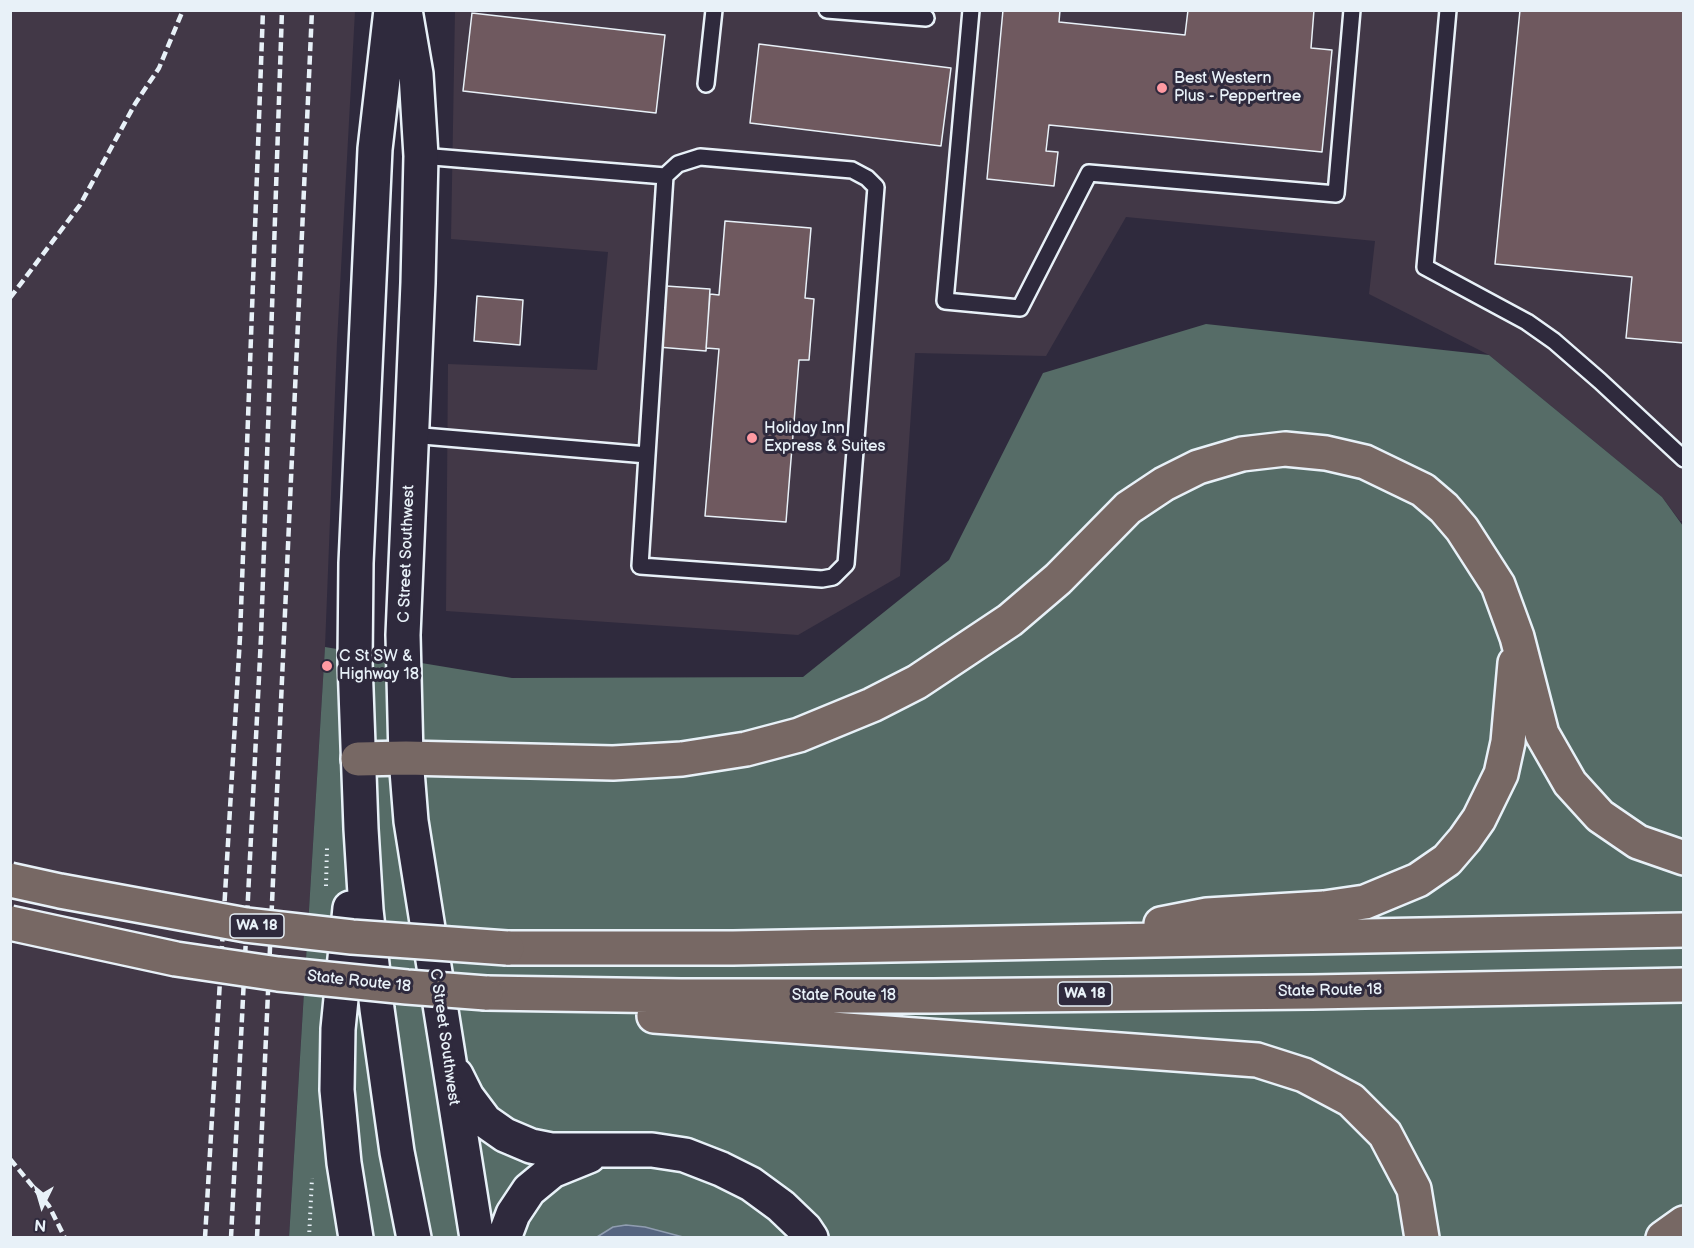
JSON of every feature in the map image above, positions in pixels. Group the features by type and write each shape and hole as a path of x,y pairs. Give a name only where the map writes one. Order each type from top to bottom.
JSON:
{"highway":[{"path":"358,759 406,758 551,763 671,760 746,749 799,735 872,705 908,687 974,645 1010,620 1058,579 1128,508 1164,484 1198,467 1242,454 1285,449 1326,453 1365,462 1423,490 1444,508 1462,529 1498,585 1517,637 1542,734 1570,783 1600,816 1638,842 1683,858"},
{"path":"1080,941 1207,915 1324,908 1365,902 1418,880 1446,860 1465,839 1492,795 1501,774 1509,732 1517,637"},
{"name":"WA 18","path":"10,880 246,925 352,937 507,948 698,948 1683,930"},
{"name":"State Route 18","path":"10,923 177,959 278,974 486,993 933,996 1683,985"},
{"path":"486,993 602,1012 1257,1060 1304,1075 1351,1100 1384,1134 1414,1189 1422,1238"},
{"path":"1663,1238 1683,1223"}],"main road":[{"path":"391,10 375,149 356,563 355,662 366,910 397,1152 414,1238"},
{"name":"C Street Southwest","path":"405,10 417,74 421,156 403,635 406,758 411,821 477,1238"},
{"path":"356,1238 344,1163 337,1090 338,1029 361,829"},
{"path":"447,1055 467,1097 485,1121 505,1135 531,1146 551,1150 652,1150 685,1155 751,1184 805,1229 811,1238"},
{"path":"504,1238 513,1214 529,1190 552,1171 605,1150"}],"lane":[{"path":"706,84 714,10"},
{"path":"827,10 926,18"},
{"path":"971,10 945,301 1020,308 1089,172 1336,194 1352,10"},
{"path":"1448,10 1425,267 1527,321 1554,340 1683,459"},
{"path":"421,156 665,176"},
{"path":"700,157 852,170 867,178 876,187 846,564 833,578 822,579 640,566 647,455 665,176 678,164 700,157"},
{"path":"411,435 647,455"}],"shaded area":[{"path":"10,11 355,11 337,342 325,647 289,1237 11,1237"},
{"path":"455,11 1683,11 1683,521 1680,521 1662,497 1489,355 1369,294 1375,241 1126,217 1046,356 915,353 900,576 798,635 446,611 448,364 597,370 608,252 451,239"}],"green space":[{"path":"1206,324 1489,355 1662,497 1683,526 1683,1237 289,1238 325,647 512,678 803,677 949,560 1043,373"}],"water":[{"path":"626,1225 645,1227 683,1237 597,1237 613,1227"}],"building":[{"name":"Best Western Plus - Peppertree","path":"1003,10 1060,10 1059,22 1185,35 1188,10 1314,10 1311,48 1332,50 1322,152 1049,125 1046,151 1058,152 1054,186 987,179"},
{"path":"1520,10 1684,10 1684,343 1626,338 1632,277 1495,264"},
{"path":"472,13 665,35 656,113 463,91"},
{"path":"759,44 951,68 941,146 750,123"},
{"name":"Holiday Inn Express & Suites","path":"725,221 811,228 805,298 814,299 809,360 799,360 786,522 705,516 719,349 706,348 710,294 719,295"},
{"path":"651,285 710,289 706,351 646,346"},
{"path":"477,296 523,300 520,345 474,341"}],"railway":[{"path":"10,298 80,205 135,104 159,68 183,10"},
{"path":"205,1238 240,637 263,10"},
{"path":"231,1238 261,637 282,10"},
{"path":"257,1238 312,10"},
{"path":"10,1159 49,1206 65,1238"}],"place":[{"name":"Best Western Plus - Peppertree","path":"1162,88"},
{"name":"Holiday Inn Express & Suites","path":"752,438"},
{"name":"C St SW & Highway 18","path":"327,666"}]}
